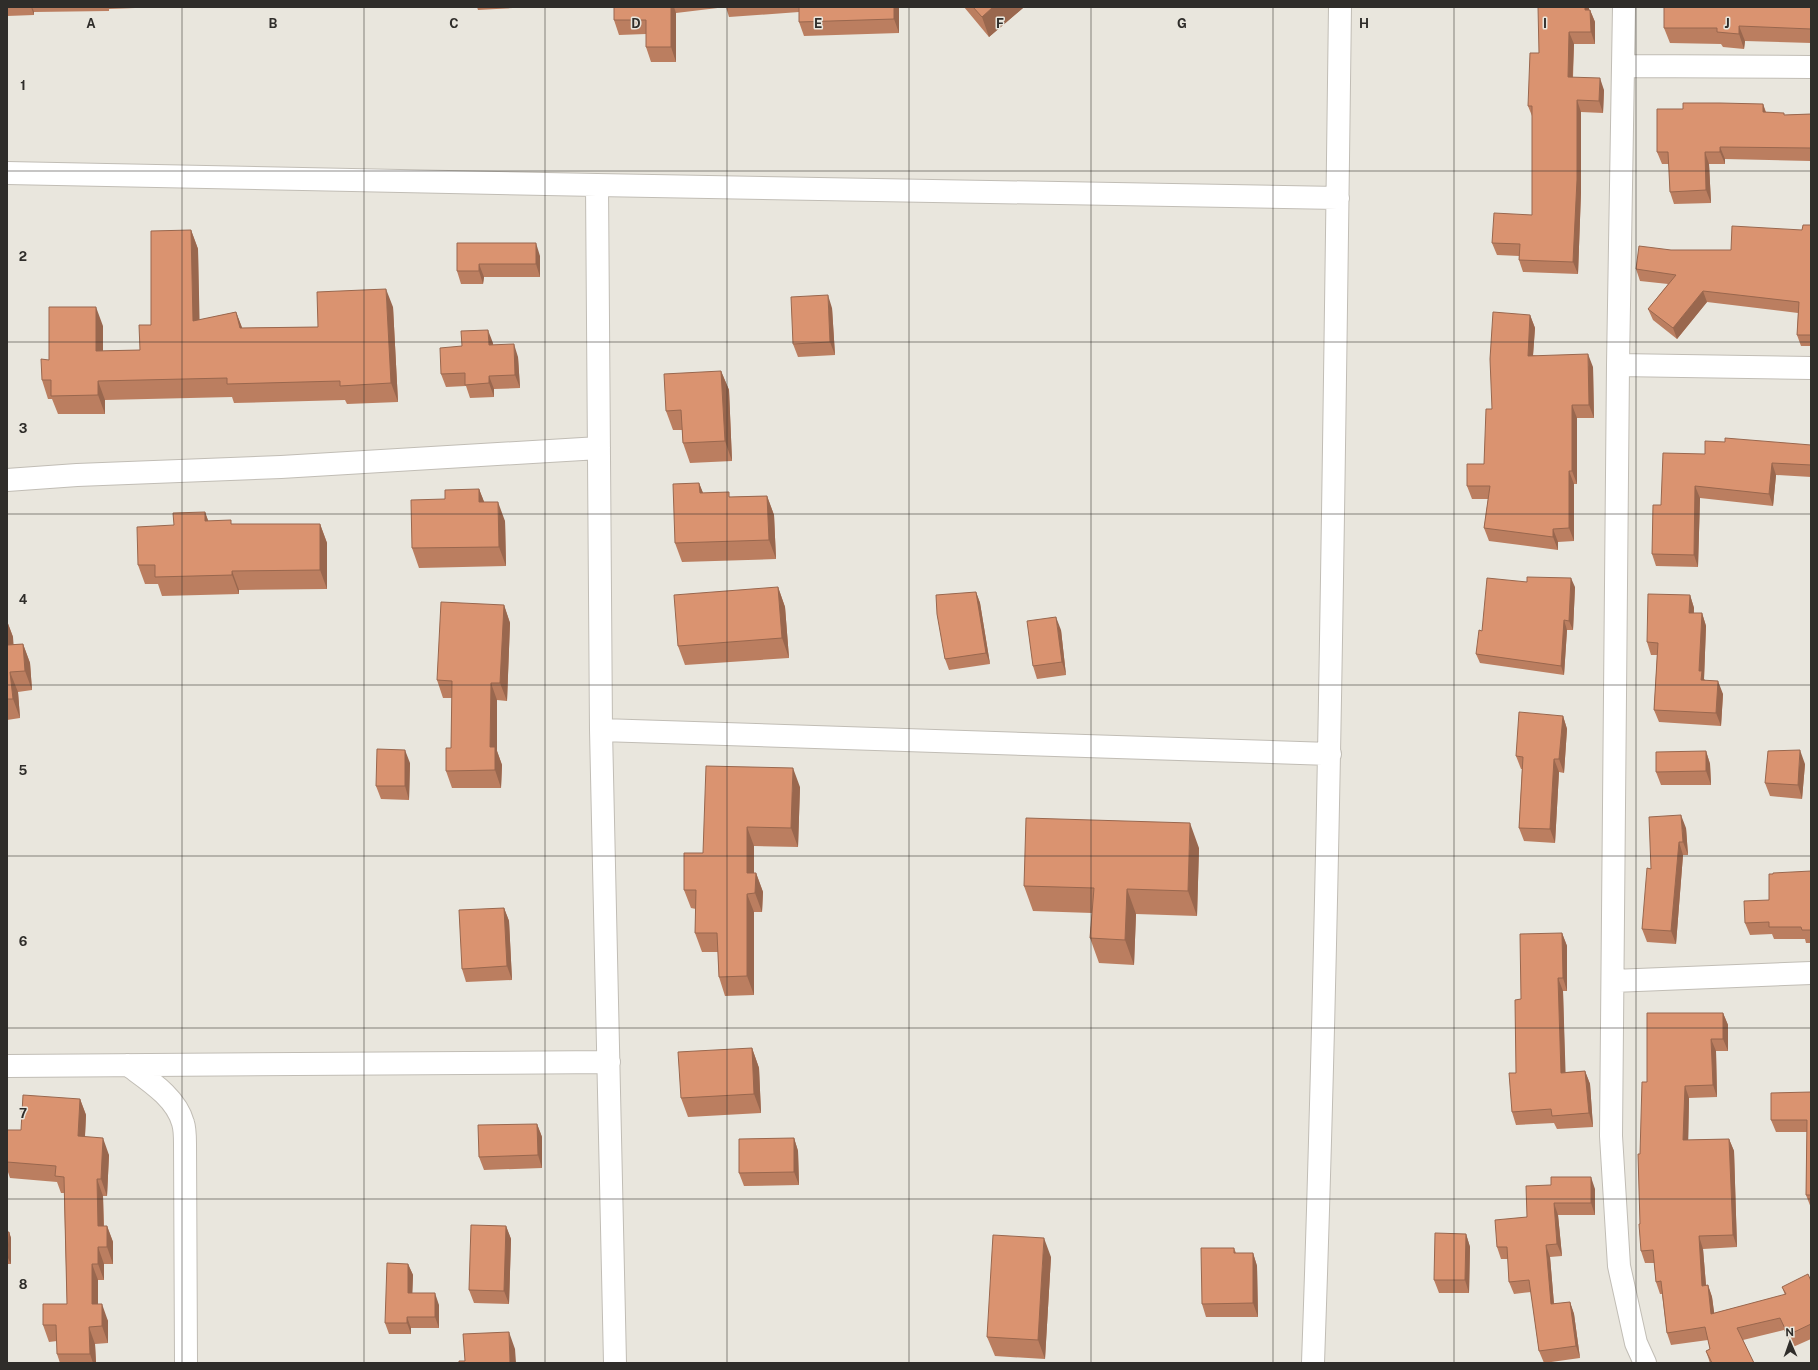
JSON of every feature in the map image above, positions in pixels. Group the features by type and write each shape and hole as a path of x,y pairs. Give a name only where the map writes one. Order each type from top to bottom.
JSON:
{"street":[{"path":"1313,1363 1322,1132 1330,754 1340,7"},
{"path":"1624,7 1618,365 1611,1136 1619,1266 1636,1343 1645,1363"},
{"path":"1623,66 1811,67"},
{"path":"7,173 1338,198"},
{"path":"597,185 601,730 615,1363"},
{"path":"1618,365 1811,368"},
{"path":"7,480 77,475 280,467 599,448"},
{"path":"601,730 1330,754"},
{"path":"1613,981 1811,973"},
{"path":"7,1066 609,1062"},
{"path":"128,1065 157,1087 174,1105 183,1122 185,1144 186,1363"}],"building":[{"path":"614,7 671,7 671,47 646,47 646,20 614,20"},
{"path":"799,7 894,7 894,19 799,22"},
{"path":"973,7 993,7 982,17"},
{"path":"1538,7 1585,7 1585,10 1590,10 1591,32 1569,32 1568,77 1600,78 1599,101 1577,100 1577,180 1573,262 1519,260 1520,244 1492,243 1494,213 1532,215 1532,106 1528,106 1530,53 1539,53"},
{"path":"1664,7 1811,7 1811,29 1739,26 1739,34 1717,32 1717,28 1664,28"},
{"path":"1683,103 1763,104 1763,112 1784,113 1784,115 1811,114 1811,148 1720,147 1720,152 1705,152 1706,190 1670,192 1668,152 1657,152 1657,109 1683,109"},
{"path":"1803,225 1811,225 1811,335 1797,335 1799,302 1703,291 1673,328 1648,309 1676,275 1636,269 1639,246 1671,250 1731,250 1732,226 1802,230"},
{"path":"191,230 193,321 236,312 240,328 318,327 317,292 386,289 391,383 340,386 340,381 227,384 227,378 98,381 98,395 51,396 51,380 42,380 41,359 49,360 49,307 96,307 96,351 140,350 139,325 151,325 151,231"},
{"path":"457,243 536,243 536,264 479,264 479,271 457,271"},
{"path":"828,295 830,342 793,344 791,297"},
{"path":"1493,312 1530,315 1528,356 1588,354 1589,405 1572,405 1572,471 1569,471 1569,528 1553,529 1553,537 1484,528 1490,486 1467,486 1467,464 1484,464 1486,409 1492,409 1490,359"},
{"path":"488,330 489,345 514,344 515,375 489,376 489,383 465,385 465,373 441,374 440,348 462,346 461,331"},
{"path":"721,371 725,441 683,443 681,410 666,411 664,374"},
{"path":"1725,438 1811,445 1811,465 1772,463 1769,494 1695,486 1694,555 1652,554 1653,505 1661,505 1663,453 1705,454 1705,441 1725,442"},
{"path":"699,483 700,493 729,492 729,497 767,496 769,540 675,543 673,484"},
{"path":"479,489 479,502 498,502 499,547 412,548 411,500 445,499 445,490"},
{"path":"205,512 205,521 231,520 231,524 320,524 320,570 232,571 232,575 155,577 155,565 138,565 137,527 174,525 173,513"},
{"path":"1527,577 1571,578 1569,621 1564,620 1561,666 1476,654 1479,630 1482,631 1487,578 1527,582"},
{"path":"778,587 782,638 678,646 674,595"},
{"path":"976,592 986,653 945,659 937,614 936,595"},
{"path":"1648,594 1690,595 1689,613 1702,613 1699,671 1702,671 1701,680 1718,681 1716,713 1654,710 1658,643 1647,642"},
{"path":"441,602 504,605 500,683 491,683 490,747 495,747 495,770 446,771 446,748 451,748 452,681 437,680"},
{"path":"1056,617 1062,662 1033,666 1027,621"},
{"path":"7,635 8,645 23,644 25,671 10,672 13,699 7,699"},
{"path":"1519,712 1563,716 1559,759 1554,759 1550,829 1519,828 1523,757 1516,756"},
{"path":"377,749 405,750 405,786 376,786"},
{"path":"1800,750 1798,785 1765,783 1768,751"},
{"path":"1706,751 1706,771 1656,772 1656,752"},
{"path":"706,766 793,768 791,828 747,827 747,873 756,873 755,893 747,894 747,976 719,977 717,933 695,933 696,890 684,890 684,853 703,853"},
{"path":"1681,815 1683,842 1679,842 1671,931 1642,929 1647,868 1651,869 1649,817"},
{"path":"1026,818 1190,823 1188,891 1127,889 1125,940 1090,938 1094,888 1024,886"},
{"path":"1811,871 1811,930 1802,930 1801,927 1769,927 1769,922 1745,923 1744,901 1769,900 1769,874"},
{"path":"504,908 507,966 462,969 459,910"},
{"path":"1562,933 1563,978 1558,978 1561,1073 1585,1071 1589,1113 1552,1116 1551,1109 1512,1112 1509,1073 1516,1073 1515,1000 1521,999 1520,934"},
{"path":"1647,1013 1723,1013 1723,1039 1711,1039 1713,1085 1685,1086 1683,1140 1729,1139 1733,1235 1699,1236 1702,1286 1708,1285 1711,1314 1786,1294 1782,1287 1808,1274 1811,1281 1811,1324 1788,1335 1780,1318 1737,1328 1754,1363 1712,1363 1706,1351 1710,1349 1705,1327 1667,1333 1661,1281 1656,1282 1653,1250 1641,1251 1638,1154 1640,1154 1642,1082 1647,1082"},
{"path":"752,1048 754,1094 681,1098 678,1052"},
{"path":"1811,1092 1811,1195 1806,1195 1807,1120 1771,1120 1771,1093"},
{"path":"23,1095 80,1099 78,1136 103,1138 101,1179 97,1179 98,1226 107,1226 107,1247 98,1247 98,1264 92,1264 92,1304 102,1304 102,1326 89,1327 90,1354 57,1354 56,1325 43,1325 43,1304 67,1304 64,1177 55,1176 56,1166 7,1162 7,1130 21,1130"},
{"path":"537,1124 538,1155 479,1157 478,1125"},
{"path":"794,1138 794,1172 739,1173 739,1139"},
{"path":"1551,1177 1591,1177 1591,1203 1554,1203 1557,1244 1546,1245 1551,1304 1570,1302 1576,1346 1539,1351 1529,1280 1509,1282 1507,1247 1497,1247 1495,1220 1527,1217 1526,1186 1551,1185"},
{"path":"471,1225 506,1226 504,1291 469,1290"},
{"path":"7,1232 9,1232 8,1258 7,1258"},
{"path":"1435,1233 1466,1234 1465,1280 1434,1280"},
{"path":"993,1235 1044,1238 1038,1340 987,1337"},
{"path":"1201,1248 1234,1248 1234,1253 1253,1253 1253,1303 1202,1304"},
{"path":"387,1263 408,1264 408,1293 435,1293 435,1317 407,1317 407,1323 385,1323"},
{"path":"509,1332 510,1363 459,1363 459,1361 465,1361 463,1334"}]}
